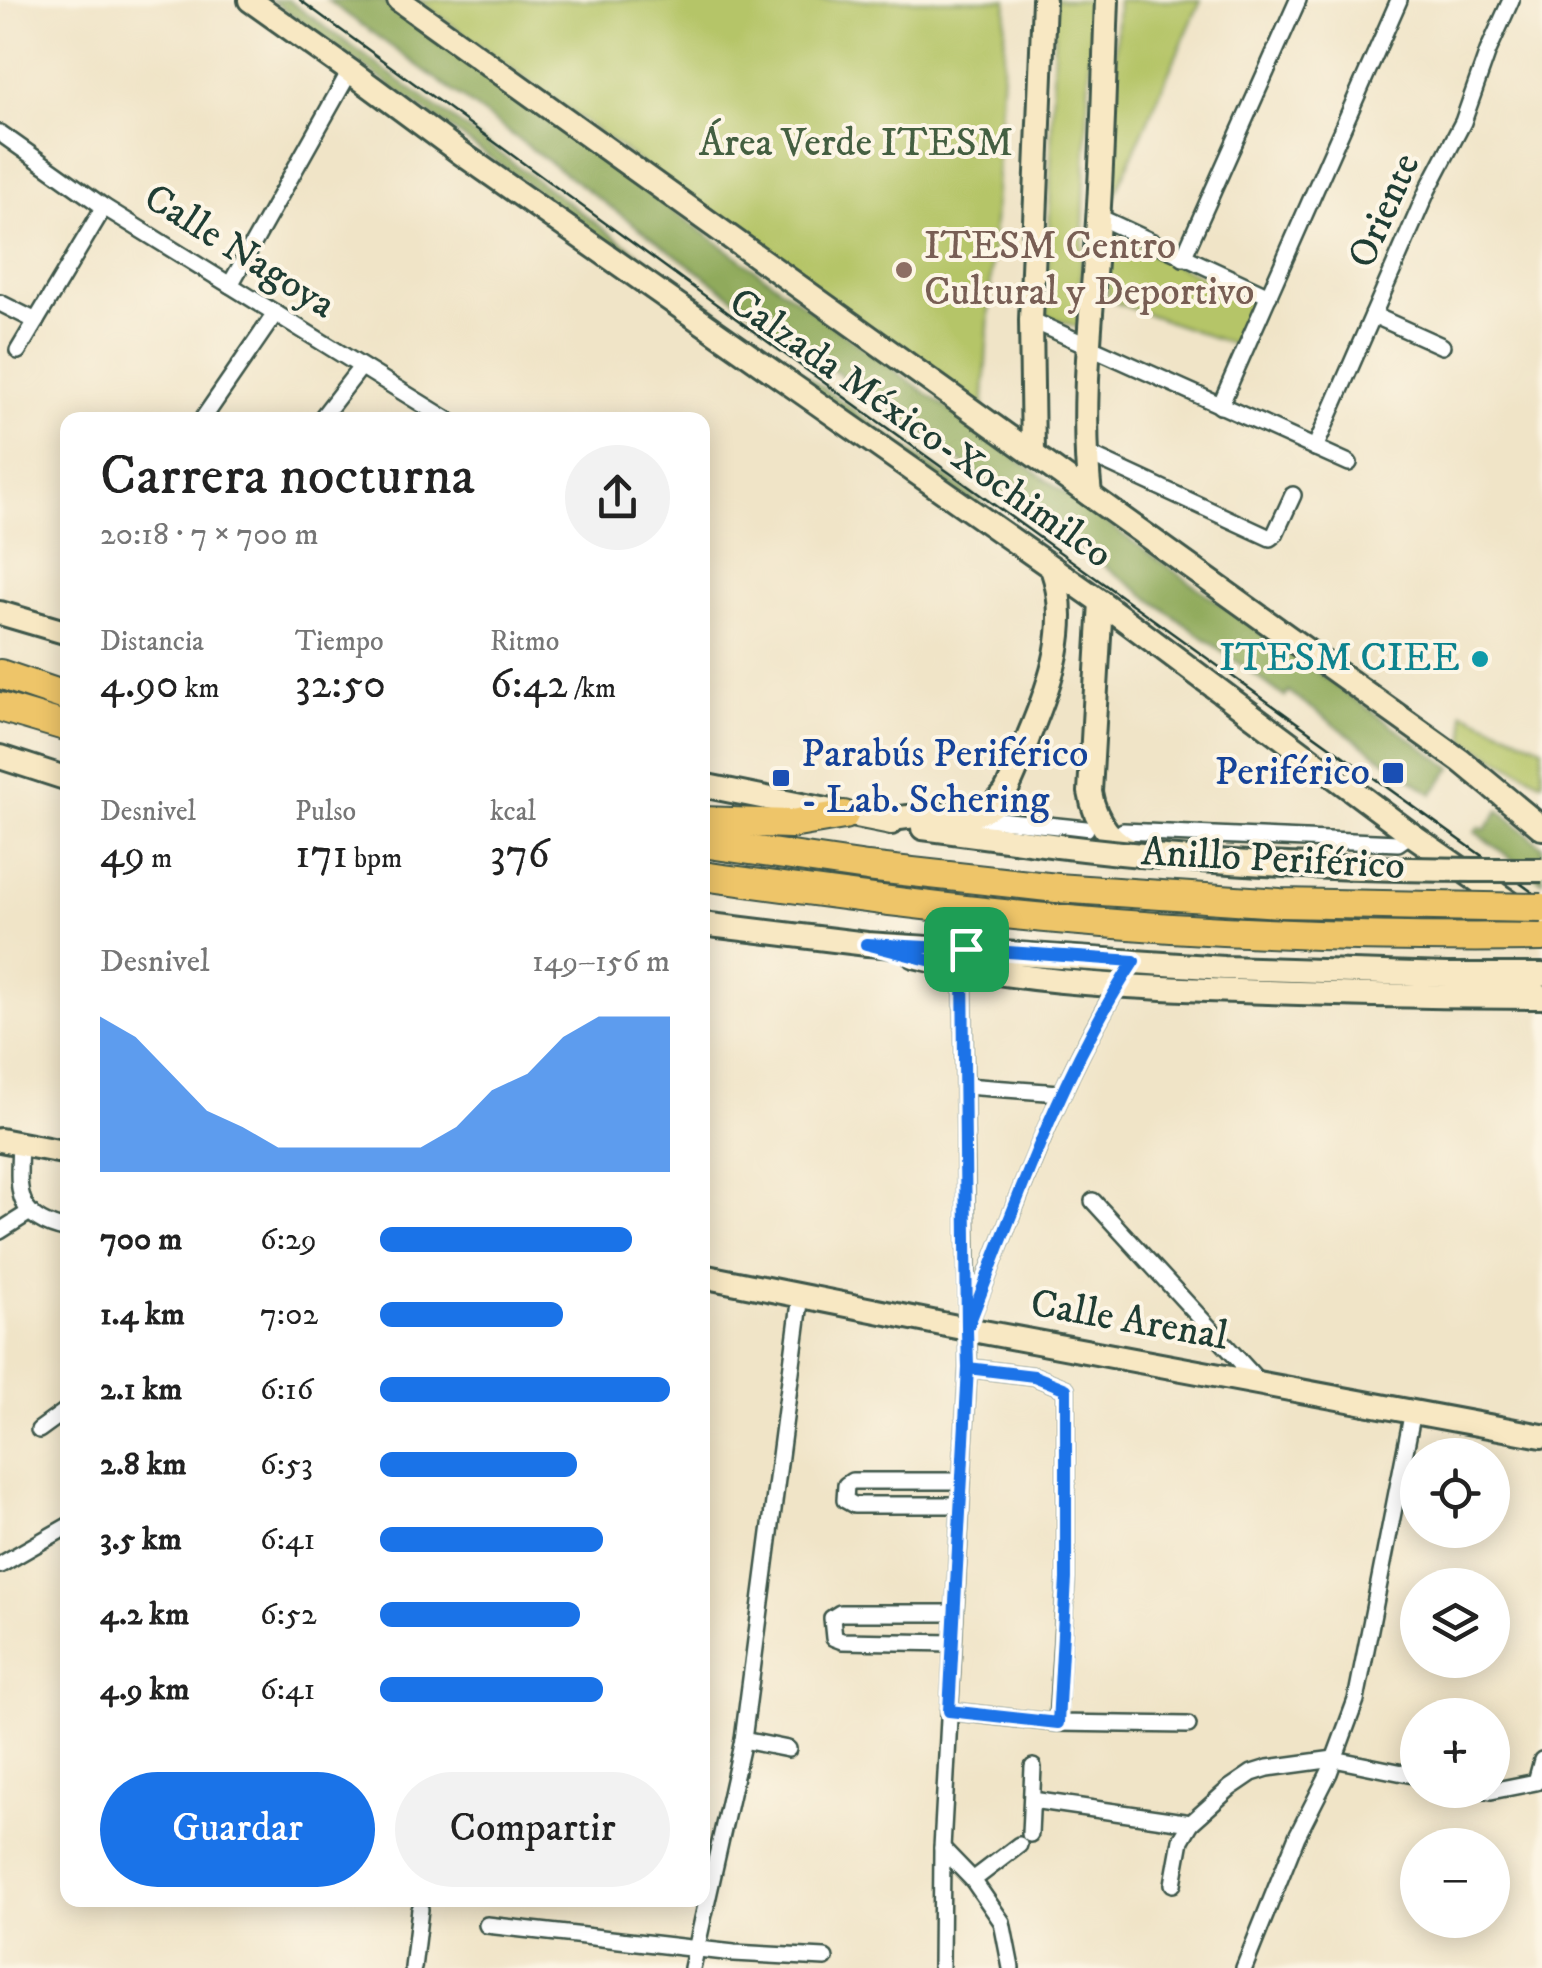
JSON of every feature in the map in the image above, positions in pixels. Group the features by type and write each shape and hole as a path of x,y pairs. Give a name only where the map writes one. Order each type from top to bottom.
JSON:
{"highway":[{"path":"0,674 60,693"},
{"path":"0,706 60,724"},
{"path":"710,822 790,824 844,815"},
{"name":"Anillo Periférico","path":"710,844 1057,888 1280,902 1542,908"},
{"name":"Anillo Periférico","path":"710,877 1055,919 1222,932 1542,937"}],"main road":[{"name":"Calzada México-Xochimilco","path":"250,0 473,162 1102,602 1411,834 1542,925"},
{"name":"Calzada México-Xochimilco","path":"399,0 1461,760 1542,828"},
{"path":"1032,454 1031,320 1044,0"},
{"path":"1090,495 1086,453 1089,345 1099,217 1107,0"},
{"path":"878,820 931,814 964,817 985,811 1005,794 1049,687 1059,623 1059,598 1052,568"},
{"path":"1102,602 1090,780 1092,804 1102,825 1120,844 1143,856"},
{"path":"0,613 60,632"},
{"path":"0,757 60,776"},
{"path":"710,786 844,815 1143,856 1271,866 1542,870"},
{"path":"710,925 866,944 1242,968 1542,975"},
{"path":"866,944 963,969 1118,986 1375,997 1542,997"},
{"path":"10,1142 60,1151"},
{"name":"Calle Arenal","path":"710,1278 1542,1436"}],"street":[{"path":"1183,258 1298,0"},
{"path":"1220,406 1399,0"},
{"name":"Oriente","path":"1316,448 1428,189 1463,122 1510,0"},
{"path":"230,285 350,70"},
{"name":"Calle Nagoya","path":"0,133 104,207 433,412"},
{"path":"18,351 104,207"},
{"path":"1099,217 1269,296"},
{"path":"0,303 36,321"},
{"path":"208,412 275,314"},
{"path":"1374,316 1442,346"},
{"path":"1031,320 1349,462"},
{"path":"326,412 361,366"},
{"path":"1086,453 1270,538 1292,496"},
{"path":"964,817 1086,828"},
{"path":"1122,831 1398,844 1411,834"},
{"path":"967,1329 1060,1094 1134,961"},
{"path":"940,1968 942,1848 968,1368 963,969"},
{"path":"965,1086 1060,1094"},
{"path":"10,1142 22,1198 30,1212 46,1225 60,1228"},
{"path":"1094,1201 1260,1383"},
{"path":"0,1231 30,1212"},
{"path":"710,1852 714,1824 742,1740 800,1296"},
{"path":"968,1368 1034,1376 1066,1389 1066,1579 1058,1723"},
{"path":"1244,1968 1356,1700 1413,1411"},
{"path":"39,1430 60,1415"},
{"path":"960,1505 854,1505 845,1500 846,1485 852,1480 962,1481"},
{"path":"0,1565 60,1531"},
{"path":"953,1643 842,1640 834,1638 832,1618 840,1612 954,1613"},
{"path":"949,1711 1058,1723 1188,1725"},
{"path":"742,1740 788,1750"},
{"path":"1173,1884 1182,1840 1190,1824 1252,1773 1334,1759 1400,1772"},
{"path":"1510,1787 1536,1782 1542,1760"},
{"path":"973,1880 1024,1840 1032,1800 1033,1767"},
{"path":"1032,1800 1190,1824"},
{"path":"942,1848 973,1880 1002,1922 1011,1968"},
{"path":"692,1968 702,1907"},
{"path":"413,1968 420,1909"},
{"path":"487,1925 696,1949 825,1958"}],"green space":[{"path":"271,0 288,0 989,508 985,513"},
{"path":"327,0 382,0 1452,768 1432,794 1289,692 1285,697"},
{"name":"Área Verde ITESM","path":"418,0 1007,0 983,414"},
{"path":"1055,0 1092,0 1079,328 1047,316"},
{"path":"1118,0 1201,0 1108,210"},
{"path":"1107,234 1257,302 1234,345 1108,300"},
{"path":"1463,712 1542,747 1542,782 1466,741"},
{"path":"1499,810 1542,846 1542,881 1475,832 1479,827 1485,830"}],"tram line":[{"path":"300,0 1542,899"}],"place":[{"name":"ITESM Centro Cultural y Deportivo","path":"904,270"},
{"name":"ITESM CIEE","path":"1480,659"},
{"name":"Periférico","path":"1393,773"},
{"name":"Parabús Periférico - Lab. Schering","path":"781,778"}],"route":[{"path":"966,949 866,944 963,969 967,1329 968,1368 949,1711 1058,1723 1066,1579 1066,1389 1034,1376 968,1368 967,1329 1060,1094 1134,961 966,949"}]}
